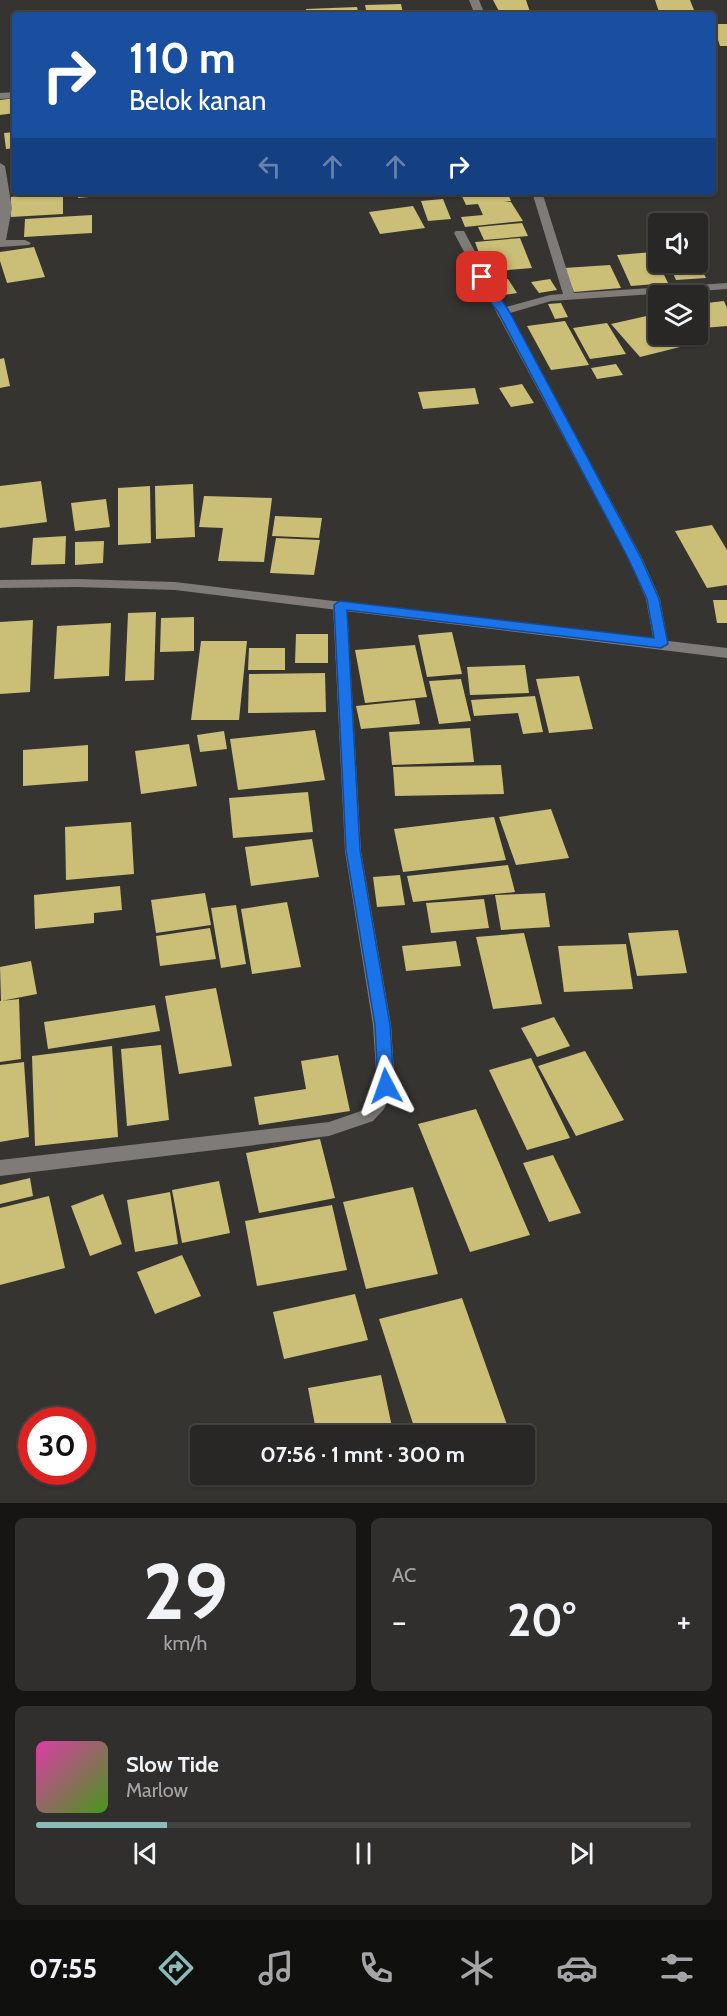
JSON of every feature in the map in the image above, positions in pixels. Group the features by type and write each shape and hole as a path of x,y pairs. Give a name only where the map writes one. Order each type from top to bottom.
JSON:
{"street":[{"path":"0,166 7,208 0,244 26,243"},
{"path":"538,195 570,298"},
{"path":"460,233 635,558 653,599 661,644"},
{"path":"503,311 536,301 727,286"},
{"path":"0,584 78,583 175,586 727,653"},
{"path":"0,1168 329,1128 367,1116 378,1104 386,1086 382,1025 353,850 340,605"}],"building":[{"path":"493,0 526,0 530,12 499,12"},
{"path":"655,0 690,0 695,12 659,12"},
{"path":"401,4 403,12 367,12 365,5"},
{"path":"357,7 358,12 306,12 306,9"},
{"path":"716,24 727,24 727,46 720,46"},
{"path":"12,98 12,113 0,115 0,100"},
{"path":"12,132 12,148 6,149 4,133"},
{"path":"63,195 63,214 11,217 11,197"},
{"path":"78,195 99,196 78,198"},
{"path":"461,195 508,195 511,201 504,202 511,202 523,221 465,227 461,217 483,215 478,204 466,205"},
{"path":"443,199 451,219 428,221 421,201"},
{"path":"413,206 425,228 380,234 369,212"},
{"path":"92,215 92,233 24,237 25,219"},
{"path":"522,223 528,236 484,240 478,227"},
{"path":"520,238 532,268 486,272 475,242"},
{"path":"34,247 45,277 7,283 0,261 0,252"},
{"path":"648,252 648,273 663,273 668,283 631,286 617,255"},
{"path":"610,265 621,288 574,292 564,268"},
{"path":"673,273 704,273 706,278 676,280"},
{"path":"508,279 517,293 498,296 489,282"},
{"path":"550,279 557,290 539,293 531,282"},
{"path":"724,301 727,308 727,326 708,328 708,303"},
{"path":"561,303 568,317 555,319 548,304"},
{"path":"648,316 648,345 678,345 680,347 640,357 611,324"},
{"path":"565,321 589,365 551,370 527,326"},
{"path":"607,323 626,354 590,359 573,328"},
{"path":"4,358 10,386 0,388 0,359"},
{"path":"616,364 623,375 597,379 591,368"},
{"path":"522,384 534,403 511,407 499,388"},
{"path":"475,388 479,404 423,409 418,392"},
{"path":"41,481 47,522 0,528 0,486"},
{"path":"193,484 195,537 156,539 155,486"},
{"path":"150,486 151,543 118,545 118,488"},
{"path":"204,496 272,498 264,562 218,561 223,528 199,527"},
{"path":"106,499 110,527 75,531 71,503"},
{"path":"275,516 322,518 319,538 272,536"},
{"path":"712,525 727,550 727,585 707,588 675,531"},
{"path":"66,536 65,564 31,565 33,538"},
{"path":"276,538 320,540 314,575 270,573"},
{"path":"104,541 103,563 75,565 75,542"},
{"path":"713,600 727,600 727,623 717,623"},
{"path":"156,612 154,680 125,681 128,613"},
{"path":"194,617 194,651 160,652 161,618"},
{"path":"33,620 30,692 0,694 0,622"},
{"path":"111,623 109,676 54,679 57,626"},
{"path":"452,632 462,674 427,677 418,635"},
{"path":"296,634 328,634 328,663 295,663"},
{"path":"201,641 247,641 239,720 191,720"},
{"path":"415,645 427,697 365,703 355,650"},
{"path":"249,648 285,648 285,670 248,670"},
{"path":"525,665 529,693 470,695 467,667"},
{"path":"325,673 326,712 248,713 249,674"},
{"path":"579,676 593,729 549,733 536,679"},
{"path":"461,679 471,721 439,724 429,681"},
{"path":"535,696 543,732 523,734 518,713 474,716 471,700"},
{"path":"415,700 420,724 361,729 356,706"},
{"path":"470,728 474,762 392,765 389,732"},
{"path":"315,730 325,780 238,790 230,739"},
{"path":"224,731 227,749 200,752 197,735"},
{"path":"189,744 197,786 141,794 135,751"},
{"path":"88,745 88,781 23,786 23,750"},
{"path":"501,765 504,794 395,796 393,767"},
{"path":"308,792 313,832 233,838 229,798"},
{"path":"551,809 569,858 516,865 499,817"},
{"path":"494,817 506,860 403,872 394,829"},
{"path":"131,822 134,874 66,880 65,827"},
{"path":"312,839 319,877 251,886 245,847"},
{"path":"508,865 515,892 413,902 407,876"},
{"path":"400,875 405,905 377,907 373,877"},
{"path":"120,886 122,910 94,913 94,923 35,929 34,895"},
{"path":"205,893 211,925 156,933 151,900"},
{"path":"545,893 550,927 501,930 495,895"},
{"path":"484,899 489,928 431,933 426,903"},
{"path":"287,902 301,967 252,974 241,909"},
{"path":"236,905 246,964 221,968 211,908"},
{"path":"210,928 216,959 160,966 156,936"},
{"path":"678,930 687,973 637,976 628,933"},
{"path":"524,933 542,1004 493,1009 476,937"},
{"path":"456,941 461,966 406,971 402,946"},
{"path":"626,944 633,989 564,992 558,946"},
{"path":"31,961 37,994 1,1001 0,967"},
{"path":"216,988 232,1066 179,1074 165,996"},
{"path":"19,999 21,1059 0,1062 0,1001"},
{"path":"155,1005 160,1031 48,1049 44,1022"},
{"path":"554,1017 570,1046 537,1057 521,1028"},
{"path":"161,1045 169,1120 127,1126 121,1049"},
{"path":"112,1046 118,1137 35,1146 32,1056"},
{"path":"585,1051 624,1120 576,1136 538,1066"},
{"path":"338,1055 350,1111 259,1125 254,1097 306,1089 301,1061"},
{"path":"531,1058 570,1138 527,1150 489,1070"},
{"path":"24,1062 29,1137 0,1142 0,1065"},
{"path":"476,1109 530,1235 470,1252 418,1124"},
{"path":"320,1139 335,1198 259,1213 246,1153"},
{"path":"553,1155 581,1213 549,1222 523,1163"},
{"path":"30,1178 33,1196 0,1204 0,1185"},
{"path":"219,1181 230,1233 182,1243 172,1190"},
{"path":"413,1187 438,1274 366,1289 343,1202"},
{"path":"170,1192 178,1244 135,1252 127,1200"},
{"path":"103,1194 122,1244 90,1256 71,1206"},
{"path":"49,1196 65,1268 0,1285 0,1208"},
{"path":"332,1205 347,1270 257,1286 245,1221"},
{"path":"182,1255 201,1296 155,1314 137,1272"},
{"path":"355,1294 368,1340 284,1359 273,1312"},
{"path":"462,1298 507,1425 413,1425 379,1319"},
{"path":"381,1375 392,1425 315,1425 308,1388"}],"route":[{"path":"386,1086 382,1025 353,850 340,605 661,644 653,599 635,558 503,311 482,277"}]}
